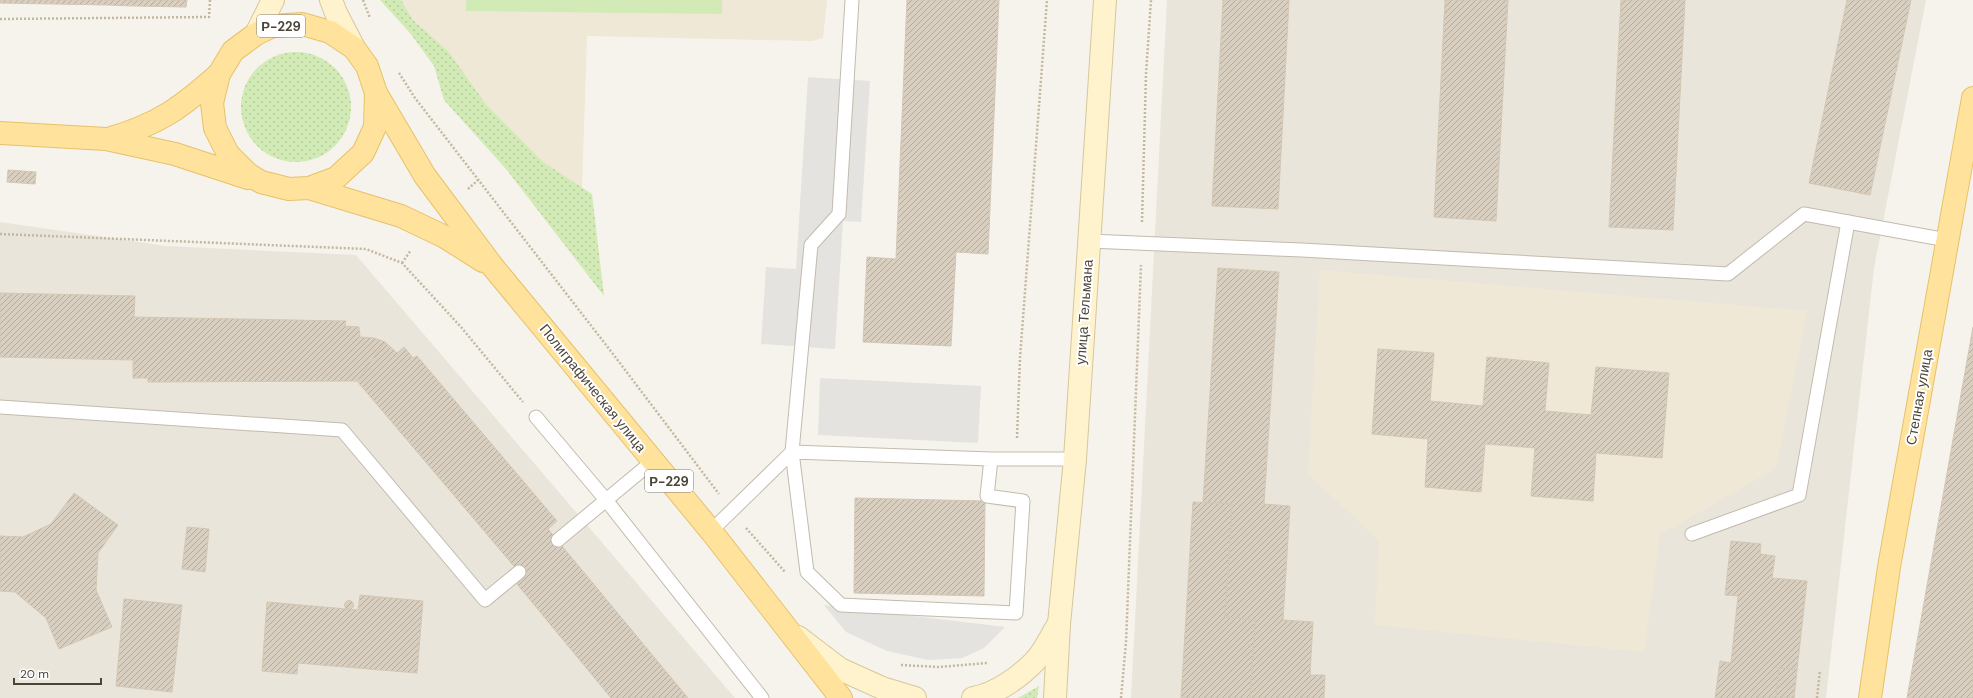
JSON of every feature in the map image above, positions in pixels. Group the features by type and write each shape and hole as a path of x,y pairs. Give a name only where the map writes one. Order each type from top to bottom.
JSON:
{"main road":[{"name":"Полиграфическая улица","path":"106,139 138,130 165,117 188,102 219,74 233,51 256,34 273,26 302,24 330,32 354,48 367,66 376,93 425,176 494,267 711,531 784,627 841,698"},
{"name":"Полиграфическая улица","path":"219,74 212,103 215,128 228,154 248,174 261,182"},
{"name":"Полиграфическая улица","path":"0,133 106,139 175,154 261,182 289,189 309,188 336,178 363,153 375,127 376,93"},
{"name":"Степная улица","path":"1870,698 1888,567 1973,98"},
{"name":"Полиграфическая улица","path":"309,188 401,216 445,237 494,267"}],"street":[{"path":"256,34 273,0"},
{"path":"332,0 336,13 354,48"},
{"name":"улица Тельмана","path":"1055,698 1059,624 1075,459 1105,0"},
{"name":"улица Тельмана","path":"972,698 983,696 1015,679 1036,659 1059,624"},
{"path":"784,627 840,669 882,688 915,698"}],"lane":[{"path":"852,0 839,214 811,245 792,452 807,572 841,605 1016,613 1024,501 987,496 990,459"},
{"path":"1089,241 1728,274 1804,214 1947,240"},
{"path":"1692,534 1798,495 1848,222"},
{"path":"0,407 342,430 485,600 519,572"},
{"path":"536,417 606,500 762,698"},
{"path":"711,531 792,452 990,459 1075,459"},
{"path":"558,540 653,461"}],"path":[{"path":"0,19 209,16 210,0"},
{"path":"363,0 371,22"},
{"path":"1016,459 1020,358 1047,0"},
{"path":"1121,698 1126,642 1142,243 1146,74 1151,0"},
{"path":"395,68 415,98 613,354 731,511 787,575"},
{"path":"0,234 366,249 402,263 461,327 536,417"},
{"path":"895,664 939,668 989,663"},
{"path":"1818,698 1820,670"}],"shaded area":[{"path":"401,0 827,0 823,38 812,41 587,36 582,188 543,162 485,103 449,52 413,20"},
{"path":"1167,0 1926,0 1874,268 1826,698 1131,698"},
{"path":"808,77 870,81 861,222 843,221 835,349 761,344 766,267 796,269"},
{"path":"0,222 166,246 356,255 735,698 0,698"},
{"path":"1320,270 1807,311 1776,468 1660,535 1644,652 1375,625 1379,540 1308,474"},
{"path":"820,378 981,386 978,443 818,435"},
{"path":"824,605 1005,627 984,648 962,658 928,660 887,651 846,632"}],"green space":[{"path":"380,0 401,0 413,20 449,52 485,103 543,162 592,194 604,296 506,169 444,100 434,66 410,33"},
{"path":"466,0 722,0 722,14 466,11"},
{"path":"296,52 317,56 327,61 335,68 342,76 347,86 351,107 347,128 342,138 335,146 327,153 317,158 296,162 275,158 265,153 257,146 250,138 245,128 241,107 245,86 250,76 257,68 265,61 275,56"},
{"path":"1039,686 1037,698 1018,698"}],"building":[{"path":"0,0 107,0 107,5 0,3"},
{"path":"107,0 133,0 133,6 107,5"},
{"path":"133,0 187,0 186,7 133,6"},
{"path":"907,0 999,0 988,254 956,252 951,346 863,342 867,257 896,259"},
{"path":"1223,0 1289,0 1278,209 1212,206"},
{"path":"1445,0 1508,0 1496,221 1434,217"},
{"path":"1621,0 1685,0 1673,230 1609,227"},
{"path":"1847,0 1911,0 1870,195 1809,183"},
{"path":"8,170 36,172 35,184 7,182"},
{"path":"1218,268 1279,272 1264,504 1290,506 1283,620 1313,622 1310,675 1325,675 1324,698 1250,698 1255,620 1225,617 1232,504 1203,502"},
{"path":"0,293 135,296 134,317 346,321 345,326 359,327 360,337 374,338 385,342 357,381 148,382 148,378 133,378 133,360 0,357"},
{"path":"1973,327 1973,698 1907,698"},
{"path":"385,342 397,353 404,347 413,358 417,356 557,521 548,529 688,698 611,698 517,584 524,578 357,381"},
{"path":"1378,349 1434,353 1430,401 1483,406 1487,357 1549,363 1545,411 1591,415 1596,367 1669,373 1662,458 1596,453 1593,501 1531,496 1535,448 1485,444 1481,492 1425,487 1428,439 1372,434"},
{"path":"74,493 118,525 98,553 96,590 112,627 59,649 46,618 15,592 0,591 0,536 23,537 51,524"},
{"path":"855,498 985,501 984,596 854,593"},
{"path":"1193,502 1232,504 1225,617 1255,620 1250,698 1181,698"},
{"path":"187,527 209,529 205,572 182,569"},
{"path":"1731,541 1761,544 1760,554 1775,556 1772,578 1807,581 1797,670 1779,668 1776,698 1715,698 1720,661 1731,663 1738,596 1725,595"},
{"path":"360,595 423,601 417,673 298,663 297,674 262,671 267,602 358,610"},
{"path":"124,599 182,605 172,692 116,686"},
{"path":"347,601 351,601 353,605 351,609 347,609 345,607 345,603"},
{"path":"1779,668 1797,670 1794,698 1776,698"}]}
